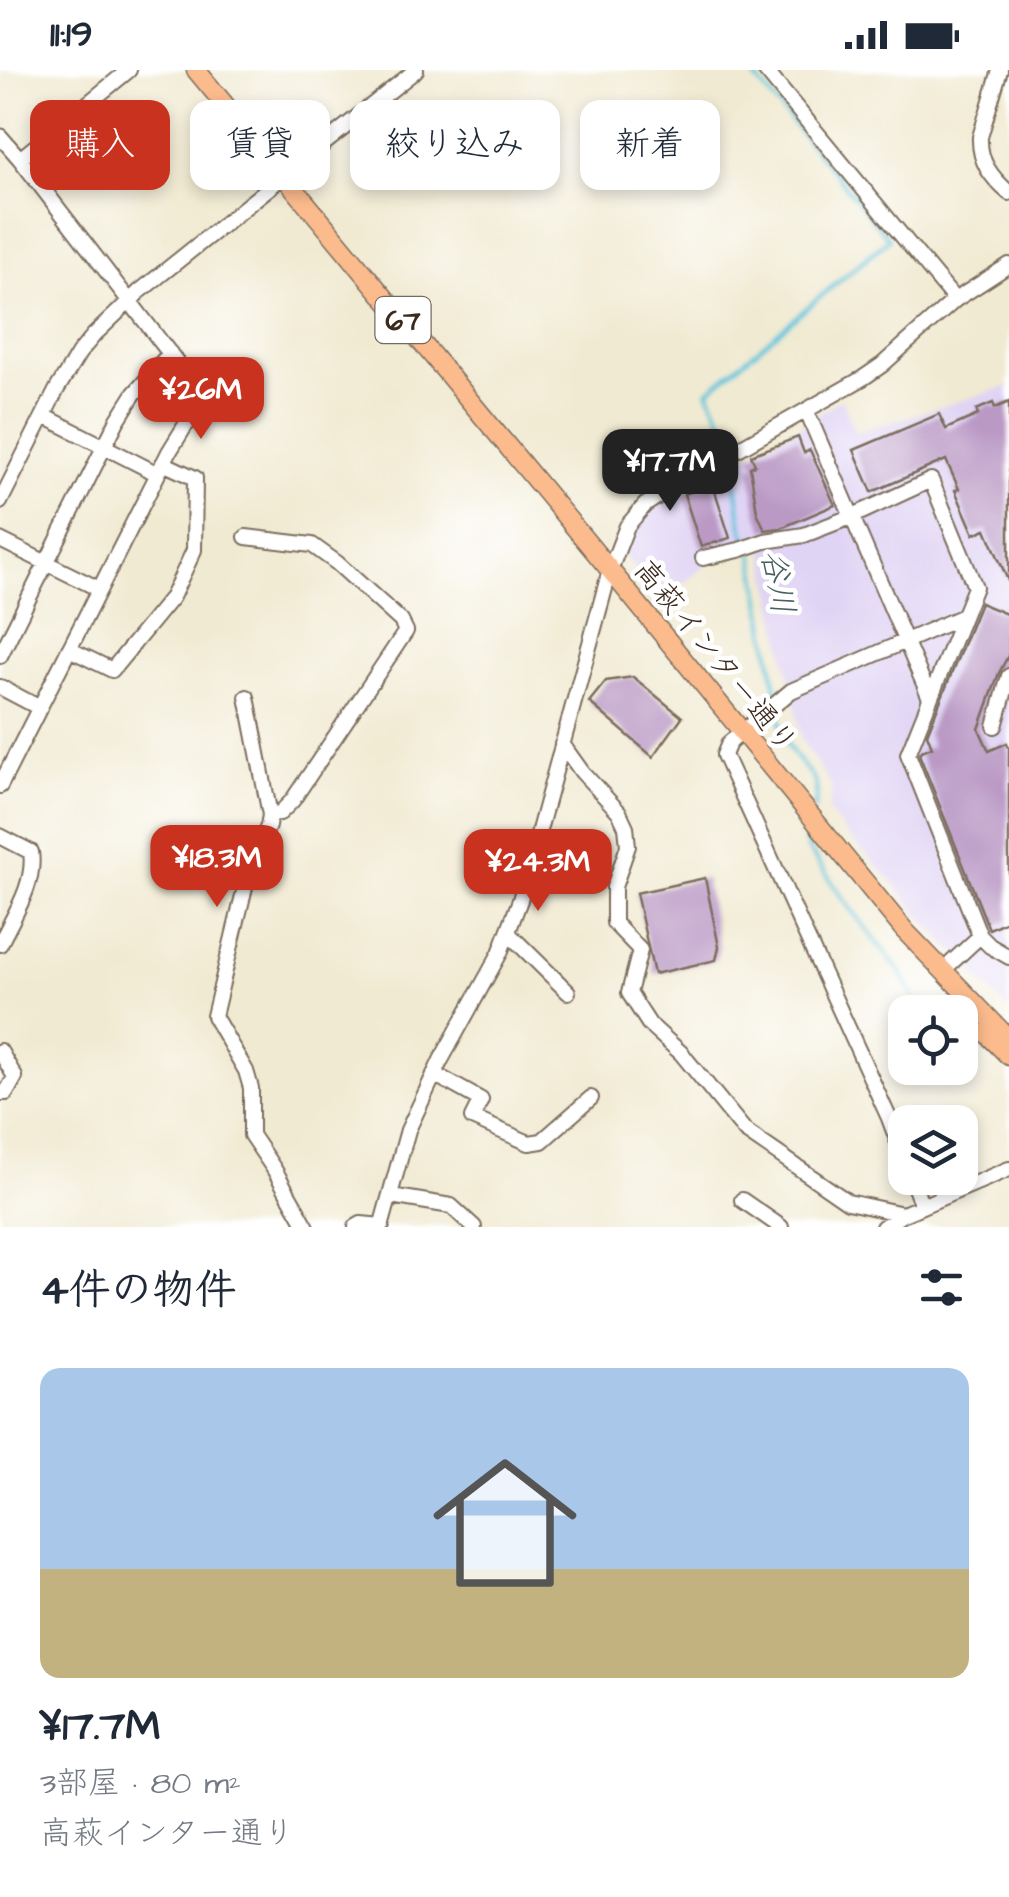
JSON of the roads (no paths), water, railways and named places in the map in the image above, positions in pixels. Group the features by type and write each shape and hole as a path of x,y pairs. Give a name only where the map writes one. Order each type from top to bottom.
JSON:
{"main road":[{"name":"高萩インター通り","path":"196,70 221,100"},
{"name":"高萩インター通り","path":"296,190 905,931 1009,1039"},
{"path":"836,847 882,886 1009,1023"},
{"path":"836,847 896,938 1009,1056"}],"street":[{"path":"20,158 129,70"},
{"path":"330,139 416,70"},
{"path":"765,70 955,300"},
{"path":"1000,70 980,148 986,169 1009,193"},
{"path":"0,136 208,403 185,426 161,468 0,786"},
{"path":"2,495 79,353 94,335 267,190"},
{"path":"356,1227 381,1227 408,1130 508,933 610,570 627,526 645,505 882,365 955,300 1009,266"},
{"path":"0,656 117,421 134,394 170,354"},
{"path":"807,412 930,698"},
{"path":"44,416 105,446 196,478 196,546 172,597 112,670 69,649"},
{"path":"703,558 765,540 804,535 930,480 975,586 908,754 980,936 1009,957"},
{"path":"246,538 312,545 338,563 402,621 406,631 292,801 280,813 270,814"},
{"path":"0,540 100,589"},
{"path":"888,1116 724,755 743,731 791,691 961,618"},
{"path":"995,726 1009,676"},
{"path":"0,687 40,708"},
{"path":"246,698 270,814 246,882 214,1016 251,1088 251,1135 307,1227"},
{"path":"562,744 619,812 626,827 628,846 614,888 614,924 640,950 629,993 649,1024 682,1053 745,1131 848,1202 902,1214"},
{"path":"0,836 31,852 32,859 29,882 0,944"},
{"path":"508,933 568,992"},
{"path":"952,963 980,936"},
{"path":"0,1052 16,1077 6,1093 0,1093"},
{"path":"434,1074 481,1100 472,1118 529,1144 542,1141 591,1098"},
{"path":"883,1227 902,1214 1009,1169"},
{"path":"918,1195 922,1206"},
{"path":"391,1196 452,1206 474,1227"},
{"path":"742,1200 780,1227"}],"waterway":[{"name":"谷川","path":"732,446 708,391 889,239 749,70"},
{"name":"谷川","path":"732,455 742,527 754,557 777,696"},
{"name":"谷川","path":"778,705 786,740 814,781 814,809"},
{"name":"谷川","path":"810,822 805,838 808,848 901,973 912,995"}]}
